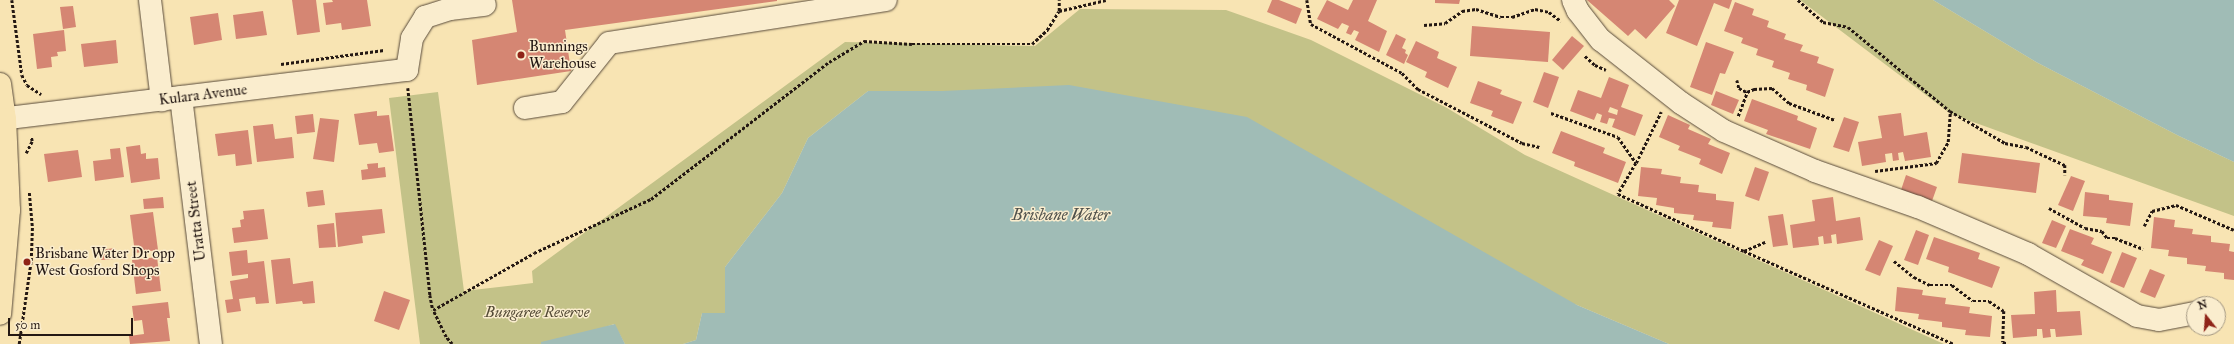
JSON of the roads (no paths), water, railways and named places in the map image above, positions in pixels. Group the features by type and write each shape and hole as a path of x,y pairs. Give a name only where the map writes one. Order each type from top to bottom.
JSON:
{"main road":[{"path":"0,84 8,210 0,314"}],"street":[{"name":"Uratta Street","path":"150,0 171,98 211,344"},
{"path":"525,108 562,102 609,43 886,0"},
{"path":"1573,0 1578,11 1601,40 1681,103 1730,134 1815,171 1918,208 2028,254 2137,316 2159,320 2186,315"},
{"name":"Kulara Avenue","path":"2,119 407,70 412,38 425,17 450,9 485,5"}],"water":[{"path":"1933,0 2234,0 2234,162 2179,136 2036,62"},
{"name":"Brisbane Water","path":"1069,85 1247,117 1577,305 1669,344 683,344 696,340 702,313 725,313 725,267 782,193 808,138 868,91 942,91"},
{"path":"615,324 625,344 541,344 541,342"}],"place":[{"name":"Bunnings Warehouse","path":"521,55"},
{"name":"Brisbane Water Dr opp West Gosford Shops","path":"27,262"}],"park label":[{"name":"Bungaree Reserve","path":"537,313"}]}
